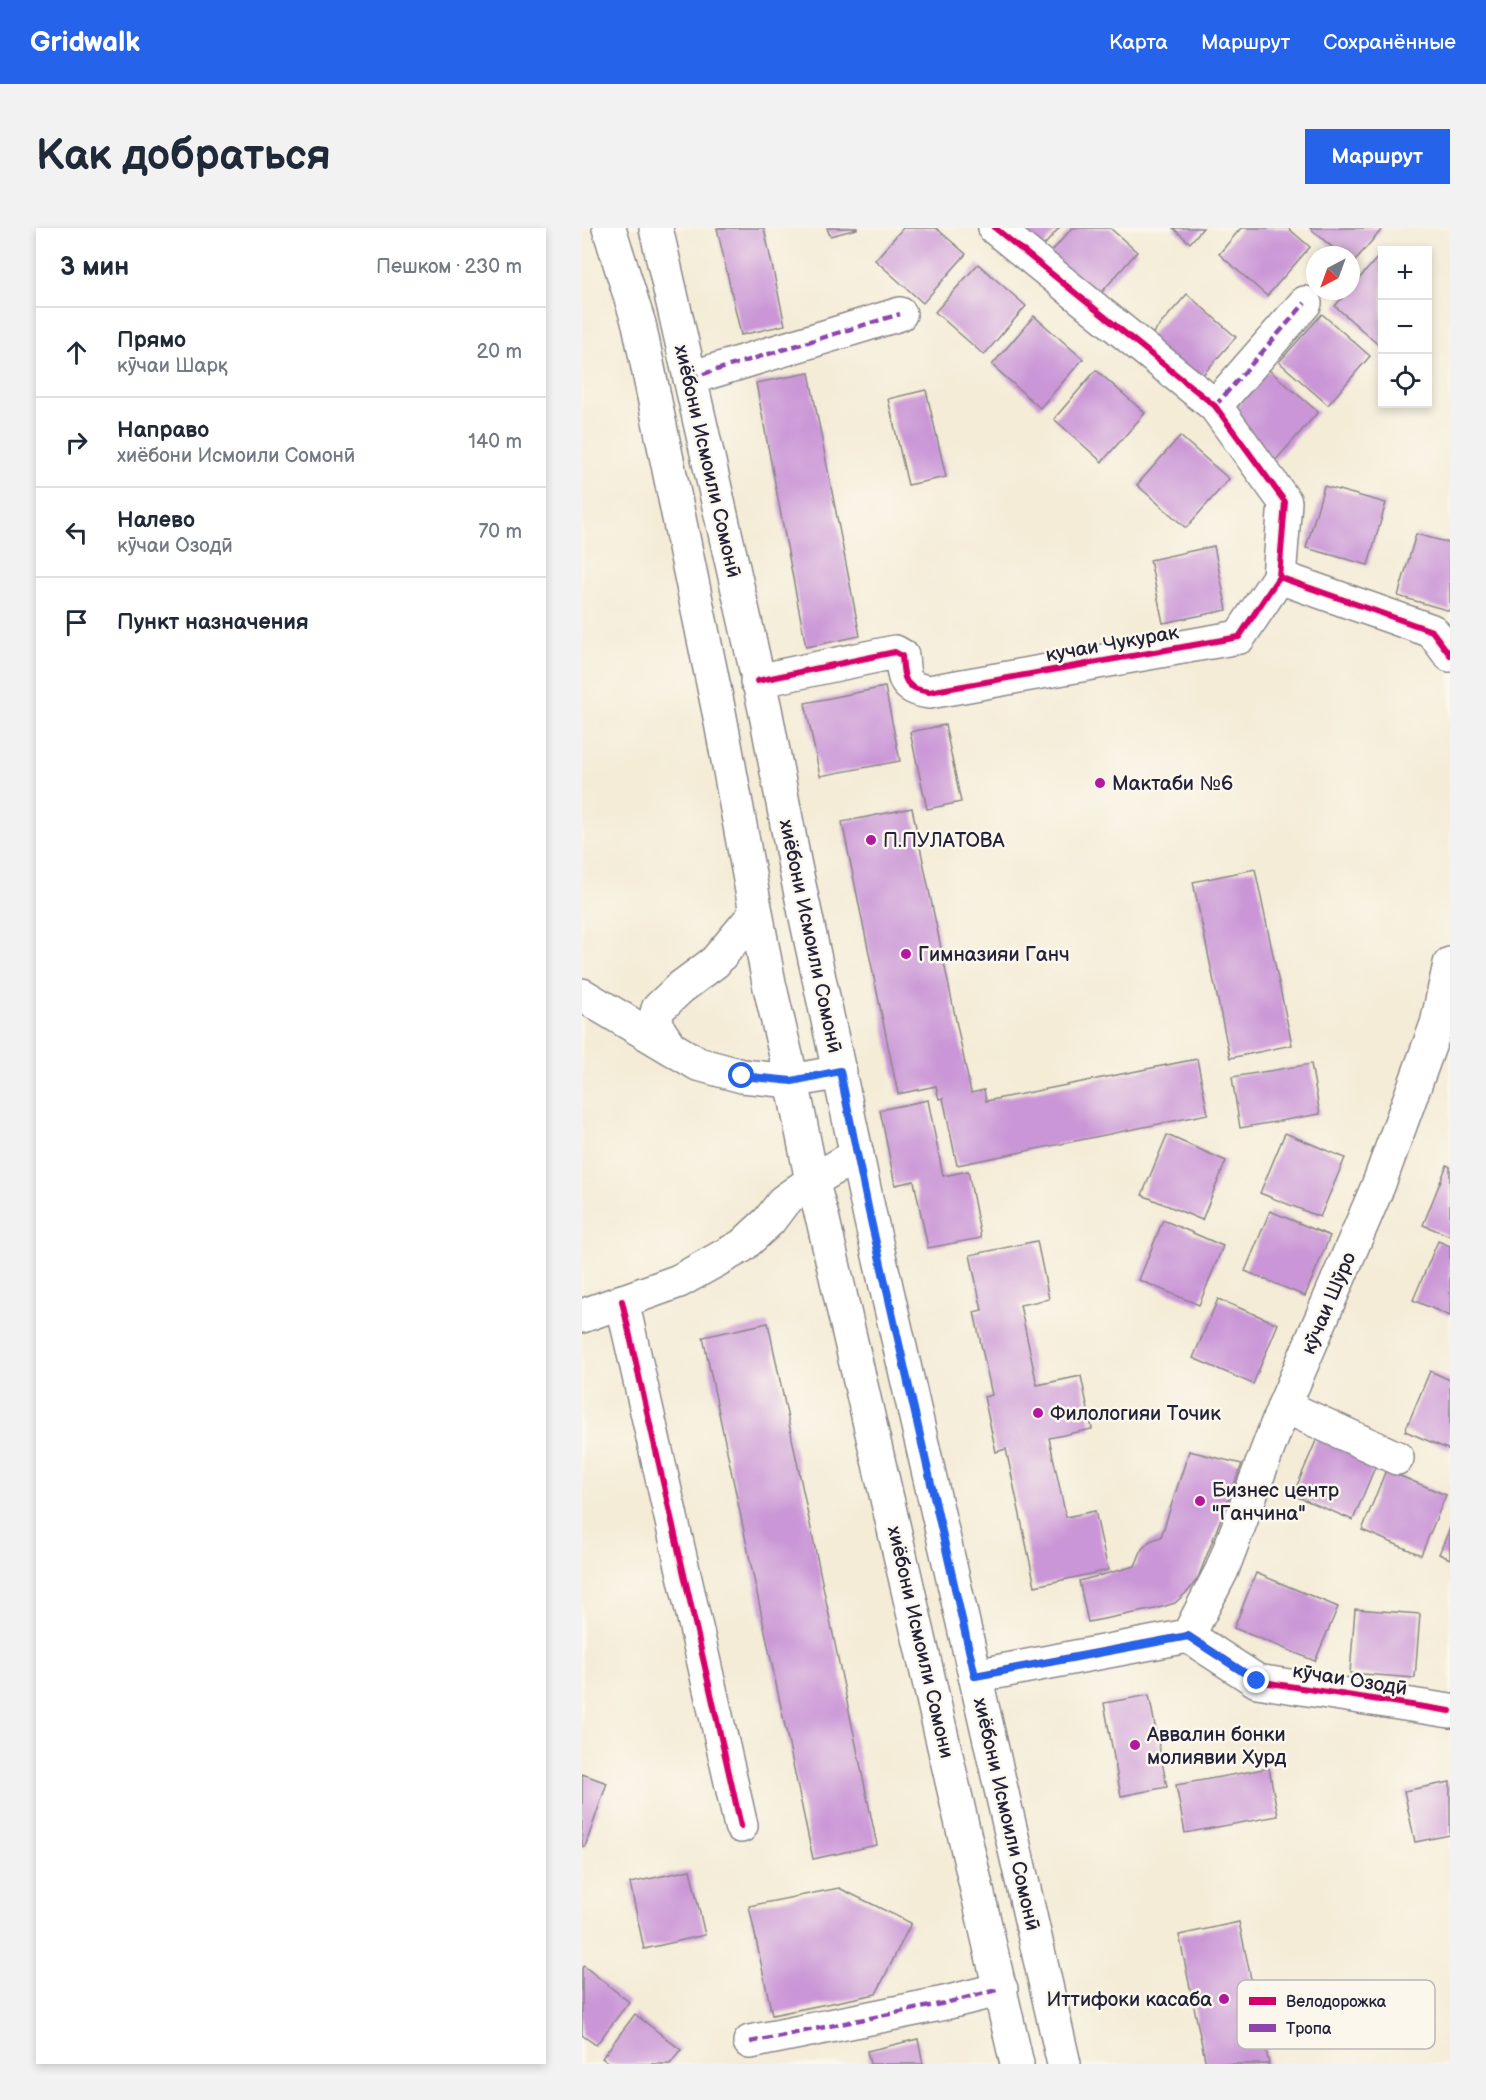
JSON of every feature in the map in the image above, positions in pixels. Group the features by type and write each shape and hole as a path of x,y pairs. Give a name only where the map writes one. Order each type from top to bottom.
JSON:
{"main road":[{"name":"хиёбони Исмоили Сомонӣ","path":"609,228 639,324 717,706 769,983 812,1181 824,1220"},
{"name":"хиёбони Исмоили Сомонӣ","path":"656,228 765,709 795,866 856,1155 1064,2064"},
{"path":"995,228 1215,406 1285,502 1279,577 1432,631 1450,655"},
{"path":"1215,406 1305,303"},
{"path":"690,378 900,314"},
{"name":"кучаи Чукурак","path":"758,681 895,652 902,656 904,679 914,690 929,692 1239,637 1279,577"},
{"path":"670,1047 658,1029 656,1017 658,1009 680,988 715,962 756,913"},
{"name":"кўчаи Шўро","path":"1188,1636 1222,1570 1284,1406 1378,1186 1437,1024 1450,964"},
{"path":"582,995 698,1064 742,1076 792,1081 840,1071"},
{"path":"582,1316 679,1281 742,1246 769,1221 784,1201 856,1155"},
{"name":"хиёбони Исмоили Сомони","path":"824,1220 1017,2064"},
{"path":"622,1301 741,1826"},
{"path":"1284,1406 1397,1458"},
{"path":"975,1676 1188,1636"},
{"name":"кӯчаи Озодӣ","path":"1188,1636 1257,1681 1450,1711"},
{"path":"750,2042 945,2003 1001,1989"}],"building":[{"path":"717,228 764,228 785,325 741,335"},
{"path":"827,228 857,228 857,229 830,236"},
{"path":"903,228 936,228 966,254 923,303 875,260"},
{"path":"1003,228 1059,228 1035,256"},
{"path":"1072,228 1110,228 1137,252 1094,301 1046,258"},
{"path":"1173,228 1203,228 1190,243"},
{"path":"1241,228 1288,228 1309,246 1306,246 1306,252 1267,296 1219,254"},
{"path":"1310,228 1383,228 1360,255 1360,246 1331,246"},
{"path":"1378,257 1378,344 1335,306 1340,300 1360,300 1360,278"},
{"path":"978,264 1026,306 984,355 935,312"},
{"path":"1187,294 1236,337 1193,386 1144,343"},
{"path":"1322,314 1370,356 1328,405 1279,362"},
{"path":"1034,316 1083,359 1040,408 992,365"},
{"path":"1096,370 1145,413 1102,462 1054,419"},
{"path":"1269,370 1318,412 1275,461 1227,419"},
{"path":"809,373 860,636 806,647 756,383"},
{"path":"926,390 946,477 908,485 888,399"},
{"path":"1180,436 1229,479 1186,528 1137,485"},
{"path":"1324,486 1386,503 1368,565 1306,548"},
{"path":"1416,534 1450,543 1450,611 1398,596"},
{"path":"1214,546 1227,610 1163,623 1150,560"},
{"path":"885,687 900,761 820,776 805,703"},
{"path":"945,725 961,802 927,809 910,732"},
{"path":"912,808 971,1093 984,1090 986,1101 1197,1059 1208,1114 957,1165 943,1098 939,1099 936,1086 898,1094 842,822"},
{"path":"1255,869 1292,1045 1230,1058 1193,882"},
{"path":"1311,1064 1320,1114 1240,1128 1232,1077"},
{"path":"928,1100 943,1176 968,1171 981,1238 928,1248 914,1181 895,1185 880,1110"},
{"path":"1285,1133 1345,1158 1320,1217 1260,1193"},
{"path":"1167,1135 1226,1161 1202,1220 1142,1195"},
{"path":"1447,1165 1450,1167 1450,1236 1423,1225"},
{"path":"1270,1211 1330,1236 1305,1296 1245,1271"},
{"path":"1163,1220 1223,1246 1199,1305 1139,1280"},
{"name":"Филологияи Точик","path":"1037,1241 1049,1299 1020,1305 1037,1385 1081,1376 1092,1429 1049,1438 1066,1517 1095,1511 1108,1570 1035,1586 1006,1449 996,1452 984,1397 992,1395 974,1312 982,1310 970,1255"},
{"path":"1438,1241 1450,1246 1450,1316 1413,1300"},
{"path":"1218,1299 1278,1324 1253,1384 1193,1358"},
{"path":"768,1323 877,1845 813,1859 703,1337"},
{"path":"1430,1371 1450,1380 1450,1450 1405,1431"},
{"path":"1318,1436 1378,1460 1353,1520 1293,1495"},
{"name":"Бизнес центр \"Ганчина\"","path":"1189,1451 1242,1464 1198,1578 1175,1603 1088,1622 1079,1581 1135,1566 1142,1549 1150,1541 1161,1537"},
{"path":"1386,1470 1446,1495 1421,1555 1362,1530"},
{"path":"1450,1528 1450,1559 1439,1554"},
{"path":"1256,1573 1338,1607 1315,1661 1234,1628"},
{"path":"1355,1609 1420,1614 1415,1678 1350,1673"},
{"name":"Аввалин бонки молиявии Хурд","path":"1149,1695 1167,1787 1121,1796 1104,1703"},
{"path":"1269,1768 1278,1816 1185,1833 1176,1785"},
{"path":"582,1774 607,1783 585,1847 582,1846"},
{"path":"1450,1782 1450,1835 1415,1842 1404,1791"},
{"path":"690,1870 705,1935 644,1949 630,1883"},
{"path":"839,1888 911,1923 876,1994 772,2015 749,1906"},
{"name":"Иттифоки касаба","path":"1239,1922 1251,1980 1237,1980 1237,2049 1266,2049 1269,2064 1206,2064 1179,1935"},
{"path":"584,1966 629,2002 596,2045 582,2035 582,1968"},
{"path":"635,2014 681,2050 670,2064 610,2064 602,2058"},
{"path":"918,2039 923,2064 870,2064 867,2051"}],"marked path":[{"path":"1215,406 1305,303"},
{"path":"690,378 900,314"},
{"path":"750,2042 945,2003 1001,1989"}],"cycle path":[{"path":"995,228 1215,406 1285,502 1279,577"},
{"path":"757,681 895,652 902,656 906,681 914,688 929,692 1239,637 1279,577 1432,631 1450,655"},
{"path":"622,1301 741,1826"},
{"path":"975,1676 1188,1636 1257,1681 1450,1711"}],"place":[{"name":"Мактаби №6","path":"1100,783"},
{"name":"П.ПУЛАТОВА","path":"871,840"},
{"name":"Гимназияи Ганч","path":"906,954"},
{"name":"Филологияи Точик","path":"1038,1413"},
{"name":"Бизнес центр \"Ганчина\"","path":"1200,1501"},
{"name":"Аввалин бонки молиявии Хурд","path":"1135,1745"},
{"name":"Иттифоки касаба","path":"1224,1999"}],"route":[{"path":"742,1076 792,1081 840,1071 856,1155 975,1676 1013,1667 1188,1636 1257,1681"}]}
